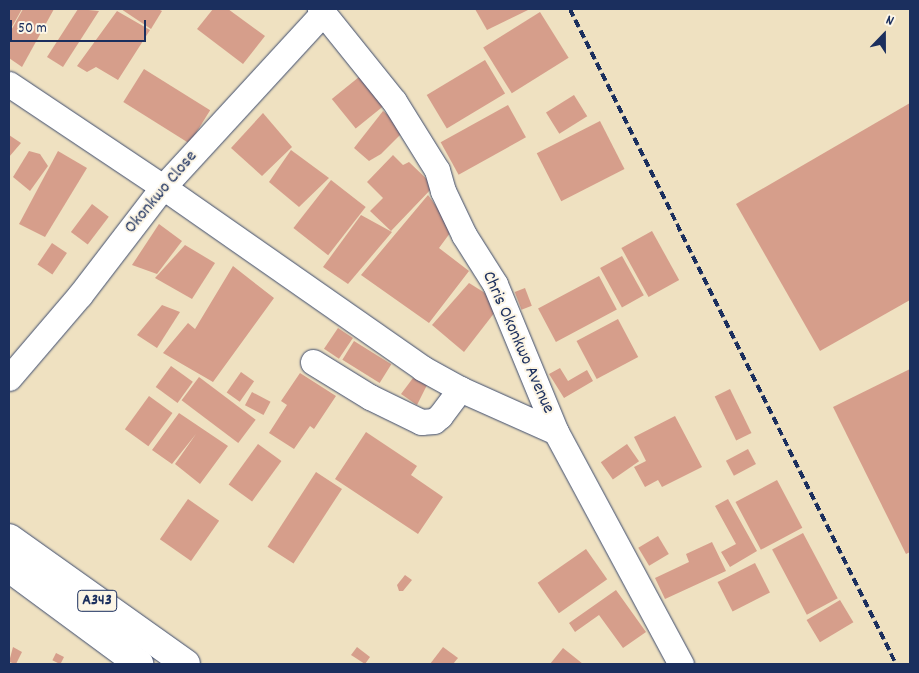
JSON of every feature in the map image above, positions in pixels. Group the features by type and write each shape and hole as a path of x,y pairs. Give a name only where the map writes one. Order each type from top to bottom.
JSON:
{"highway":[{"name":"A343","path":"9,538 186,664"},
{"name":"A343","path":"9,568 139,664"}],"street":[{"name":"Okonkwo Close","path":"9,378 80,295 163,187 321,11"},
{"name":"Chris Okonkwo Avenue","path":"321,11 394,101 437,170 443,191 464,235 495,284 556,432 681,664"},
{"path":"9,84 163,187 393,350 460,389 556,432"},
{"path":"313,362 370,397 421,422 434,420 440,416 460,389"}],"building":[{"path":"9,9 22,9 9,32"},
{"path":"23,9 54,9 22,67 9,58 9,34"},
{"path":"78,9 99,11 63,67 47,57"},
{"path":"121,9 158,9 162,11 151,29"},
{"path":"213,9 228,9 265,36 243,64 197,29"},
{"path":"475,9 527,9 528,10 487,30"},
{"path":"117,11 150,30 118,80 96,67 87,72 77,66"},
{"path":"540,12 569,58 512,93 483,48"},
{"path":"485,60 505,93 447,128 427,95"},
{"path":"144,69 210,110 189,143 123,102"},
{"path":"359,77 383,107 356,129 332,99"},
{"path":"574,95 587,116 559,134 546,112"},
{"path":"910,103 910,300 820,351 736,204"},
{"path":"508,105 526,137 459,175 441,142"},
{"path":"383,111 406,129 381,154 369,161 354,148"},
{"path":"263,113 292,147 262,176 231,148"},
{"path":"600,121 625,169 561,201 537,153"},
{"path":"9,135 21,143 9,157"},
{"path":"291,150 329,178 299,207 269,182"},
{"path":"29,151 40,154 48,166 30,191 13,177"},
{"path":"58,151 87,168 45,237 19,224"},
{"path":"393,155 403,165 409,162 434,186 391,231 370,211 383,198 367,182"},
{"path":"331,180 366,207 328,255 293,228"},
{"path":"428,195 453,229 439,248 469,271 429,323 361,275"},
{"path":"92,204 109,217 88,245 71,232"},
{"path":"361,215 392,232 348,284 323,267"},
{"path":"159,224 182,241 157,274 132,265"},
{"path":"652,231 679,280 649,297 621,248"},
{"path":"52,243 67,253 52,275 37,265"},
{"path":"185,245 215,263 192,299 155,278"},
{"path":"622,256 644,295 622,307 600,268"},
{"path":"233,266 274,298 213,382 163,353 188,323 195,329"},
{"path":"599,276 617,310 556,342 538,308"},
{"path":"469,283 485,293 495,312 464,352 432,325"},
{"path":"525,288 532,306 522,310 515,292"},
{"path":"162,305 180,312 157,348 137,335"},
{"path":"618,319 638,357 597,379 577,341"},
{"path":"338,328 353,338 339,359 324,349"},
{"path":"354,341 391,364 380,383 342,360"},
{"path":"171,366 193,382 178,403 156,387"},
{"path":"560,368 568,381 587,370 593,381 564,398 549,374"},
{"path":"910,369 910,552 906,554 833,407"},
{"path":"241,372 254,381 240,402 227,392"},
{"path":"300,373 336,396 314,429 310,426 294,449 269,433 287,405 281,401"},
{"path":"199,377 256,420 238,443 182,400"},
{"path":"413,378 427,385 417,405 401,394"},
{"path":"730,389 751,433 736,440 715,396"},
{"path":"252,392 271,402 263,415 245,405"},
{"path":"149,396 172,413 148,446 125,429"},
{"path":"179,413 228,446 200,484 175,464 196,434 172,464 152,450"},
{"path":"675,416 702,467 662,487 658,480 645,487 634,467 646,461 634,437"},
{"path":"366,432 417,466 411,475 443,497 418,534 335,479"},
{"path":"258,444 281,461 252,501 229,484"},
{"path":"627,444 639,461 613,480 601,462"},
{"path":"748,449 756,464 734,476 726,461"},
{"path":"316,472 342,489 294,564 268,547"},
{"path":"777,480 802,528 761,550 736,502"},
{"path":"188,499 219,521 191,561 160,539"},
{"path":"728,499 757,551 730,567 721,552 736,544 715,506"},
{"path":"803,533 838,598 807,615 772,549"},
{"path":"658,536 669,554 649,566 638,548"},
{"path":"712,542 726,571 665,599 655,578 689,562 686,554"},
{"path":"586,549 607,579 559,613 538,583"},
{"path":"755,563 770,592 733,611 718,582"},
{"path":"405,575 412,580 403,591 399,591 397,585"},
{"path":"616,590 646,632 623,648 599,615 575,632 569,623"},
{"path":"840,600 853,622 820,642 807,620"},
{"path":"13,647 22,652 16,664 9,662"},
{"path":"357,647 370,657 365,664 351,655"},
{"path":"443,647 458,658 453,664 430,664"},
{"path":"563,648 583,664 550,664"},
{"path":"56,653 64,657 60,664 52,660"}],"railway":[{"path":"570,9 896,664"}]}
